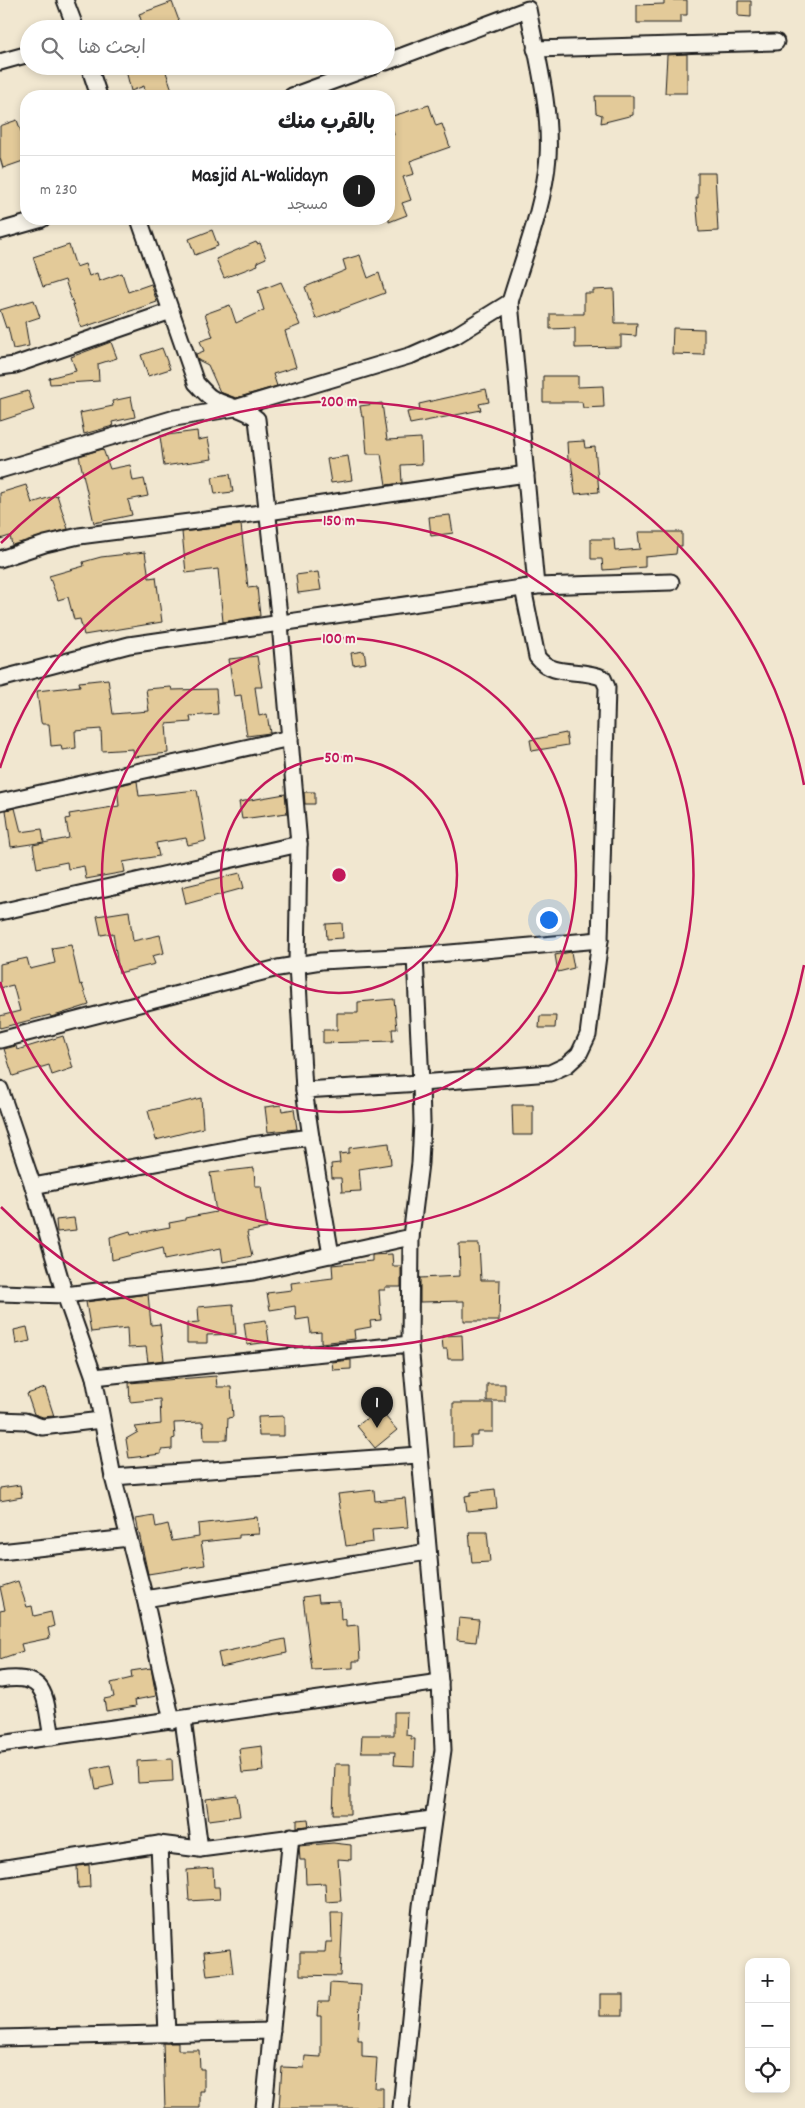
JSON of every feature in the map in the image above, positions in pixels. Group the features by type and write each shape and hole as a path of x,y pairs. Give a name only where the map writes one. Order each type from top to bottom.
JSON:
{"street":[{"path":"65,0 73,20"},
{"path":"304,1090 550,1073 567,1065 580,1054 588,1035 600,940 607,687 603,678 594,674 556,671 544,666 537,657 530,587 526,474 510,302 544,190 548,157 548,120 528,9 395,59"},
{"path":"536,49 776,42"},
{"path":"0,62 20,56"},
{"path":"92,75 97,90"},
{"path":"308,90 349,75"},
{"path":"0,231 21,225"},
{"path":"141,225 196,383 210,397 249,412 257,419 280,624 299,844 298,964 304,1090 330,1255"},
{"path":"0,470 175,418 235,408 412,355 455,336 510,302"},
{"path":"0,367 15,365 170,311"},
{"path":"0,559 45,544 79,536 268,512 526,474"},
{"path":"0,679 129,645 530,587 671,582"},
{"path":"0,802 290,738"},
{"path":"0,912 299,844"},
{"path":"0,1040 298,964 600,940"},
{"path":"401,2108 411,1996 432,1820 443,1750 440,1682 418,1455 410,1344 411,1237 420,1163 422,1122 415,956"},
{"path":"0,1089 33,1186 64,1295 94,1377 113,1477 178,1720 200,1849"},
{"path":"33,1186 252,1145 312,1137"},
{"path":"0,1293 64,1295 253,1272 411,1237"},
{"path":"94,1377 410,1344"},
{"path":"0,1420 25,1421 42,1427 101,1420"},
{"path":"113,1477 418,1455"},
{"path":"0,1552 129,1538"},
{"path":"145,1599 427,1552"},
{"path":"0,1680 29,1678 37,1682 42,1691 52,1737"},
{"path":"0,1744 440,1682"},
{"path":"0,1869 159,1844 200,1849 291,1836 432,1820"},
{"path":"264,2108 291,1836"},
{"path":"159,1844 167,2034"},
{"path":"0,2038 272,2031"}],"building":[{"path":"664,0 687,0 687,15 681,15 681,23 637,23 637,5 664,4"},
{"path":"738,1 751,1 751,17 738,16"},
{"path":"172,2 179,20 141,20 139,14"},
{"path":"687,54 687,93 665,93 667,55"},
{"path":"127,75 167,75 172,90 145,90 144,86 131,90"},
{"path":"595,96 633,96 633,115 601,123 602,115 596,113"},
{"path":"429,105 436,126 442,124 450,147 410,161 414,174 403,177 411,200 402,203 407,215 395,220 395,115"},
{"path":"17,120 20,128 20,162 3,168 0,158 0,126"},
{"path":"698,173 715,173 718,231 699,232 696,198 698,198"},
{"path":"212,230 218,246 195,255 189,239"},
{"path":"256,242 257,244 260,243 266,258 257,262 258,265 224,278 216,259"},
{"path":"69,245 76,267 85,264 89,276 97,273 99,281 122,273 128,292 151,284 157,302 81,328 65,280 43,287 33,257"},
{"path":"360,255 368,278 379,273 385,293 316,319 305,287 346,270 343,260"},
{"path":"281,282 300,325 285,331 296,367 273,374 277,386 236,398 220,392 208,365 198,360 196,354 204,351 200,341 213,337 205,314 230,305 236,323 264,310 258,291"},
{"path":"614,289 615,323 637,323 636,336 621,335 621,347 575,348 575,328 550,329 550,314 584,314 584,293 593,293 593,290"},
{"path":"34,300 40,317 25,322 29,346 13,349 8,327 6,328 0,310"},
{"path":"673,328 704,329 704,355 672,354"},
{"path":"111,342 117,358 98,364 99,381 50,384 49,378 76,371 71,357"},
{"path":"162,348 170,369 148,376 141,355"},
{"path":"543,376 578,376 578,387 603,386 604,407 583,408 582,402 543,402"},
{"path":"486,389 489,402 479,404 481,410 410,424 407,412 420,410 419,404"},
{"path":"28,391 34,410 0,421 0,399"},
{"path":"131,397 135,417 112,422 113,426 84,434 80,413 113,406 112,401"},
{"path":"382,403 387,440 421,438 422,464 401,465 402,483 386,485 381,454 367,454 364,417 362,417 360,406"},
{"path":"197,431 198,440 208,438 212,459 164,466 160,436"},
{"path":"584,441 585,448 595,447 599,492 575,494 571,459 568,460 567,442"},
{"path":"103,449 110,469 130,465 133,481 144,479 148,496 128,500 132,515 94,523 79,456"},
{"path":"348,456 352,480 331,483 327,459"},
{"path":"230,474 233,492 215,494 212,477"},
{"path":"26,485 32,503 57,495 68,529 12,545 10,536 0,539 0,493"},
{"path":"450,515 453,533 431,536 429,517"},
{"path":"241,525 248,588 257,587 260,616 223,622 218,569 186,573 182,532"},
{"path":"638,532 682,532 682,546 677,546 676,554 645,557 645,567 603,570 602,559 591,559 591,539 614,539 615,551 640,549"},
{"path":"145,552 149,578 156,577 162,622 84,635 80,619 74,620 68,597 58,600 49,576 84,566 83,562 101,557"},
{"path":"318,572 321,590 298,593 296,575"},
{"path":"364,651 366,663 353,665 351,653"},
{"path":"257,656 262,687 255,687 259,716 267,714 270,733 247,736 241,695 234,696 229,659"},
{"path":"108,679 113,714 149,711 146,689 171,687 172,690 216,689 218,714 190,716 191,722 166,724 168,753 134,757 133,749 102,751 101,729 75,731 76,748 62,750 61,745 51,746 49,724 42,724 41,722 37,691 80,686 79,682"},
{"path":"566,733 568,745 532,751 530,740"},
{"path":"137,781 139,796 197,790 206,841 188,845 186,838 156,843 159,856 123,862 125,872 86,879 84,866 68,869 67,862 37,868 33,845 69,838 66,819 70,818 69,814 119,806 117,786"},
{"path":"304,792 315,792 315,804 305,804"},
{"path":"285,794 287,813 242,819 239,802"},
{"path":"15,808 21,832 42,829 44,842 11,847 6,810"},
{"path":"240,873 244,888 186,904 182,887"},
{"path":"129,911 133,941 160,935 164,953 152,956 155,964 119,973 113,933 101,935 97,916"},
{"path":"342,923 343,938 327,939 326,924"},
{"path":"71,945 80,985 82,984 89,1005 51,1017 50,1015 0,1028 0,1016 20,1011 13,985 0,988 0,964 27,958 30,969 55,963 52,948"},
{"path":"571,952 574,968 558,972 555,955"},
{"path":"394,999 397,1029 392,1029 393,1041 323,1043 323,1030 337,1030 337,1013 358,1013 358,1002"},
{"path":"540,1016 556,1016 555,1028 539,1028"},
{"path":"63,1036 73,1068 52,1075 49,1065 13,1076 4,1049 16,1046 17,1050"},
{"path":"201,1098 203,1128 156,1140 148,1111"},
{"path":"281,1105 282,1111 294,1109 297,1129 268,1132 265,1107"},
{"path":"512,1105 533,1105 533,1135 513,1135"},
{"path":"389,1143 391,1164 359,1169 361,1191 342,1192 341,1178 332,1178 331,1164 340,1163 339,1154 349,1153 349,1148"},
{"path":"254,1168 255,1186 261,1186 267,1228 247,1232 252,1256 223,1262 221,1248 165,1259 163,1247 112,1260 110,1237 130,1231 131,1234 170,1227 169,1223 216,1212 210,1173"},
{"path":"74,1218 76,1230 57,1232 56,1220"},
{"path":"459,1244 479,1244 481,1280 500,1280 499,1321 464,1321 464,1301 420,1302 420,1278 460,1276"},
{"path":"392,1254 393,1266 401,1266 401,1287 385,1287 385,1290 379,1290 381,1320 370,1321 371,1327 354,1330 355,1339 321,1343 321,1332 311,1333 309,1318 296,1320 295,1306 270,1310 267,1293 292,1290 291,1283 333,1278 332,1265 372,1261 372,1255"},
{"path":"148,1294 151,1325 160,1324 164,1360 148,1362 146,1347 128,1348 127,1328 91,1332 86,1302"},
{"path":"233,1304 236,1334 207,1335 207,1343 187,1343 187,1323 199,1322 198,1307"},
{"path":"266,1320 269,1342 247,1345 244,1323"},
{"path":"27,1327 30,1341 16,1344 14,1330"},
{"path":"462,1335 463,1359 448,1359 447,1349 443,1349 442,1336"},
{"path":"351,1360 351,1369 333,1370 332,1362"},
{"path":"216,1376 217,1387 231,1387 233,1417 228,1418 227,1440 204,1440 203,1422 174,1423 175,1438 172,1439 172,1449 161,1450 161,1454 129,1458 126,1439 138,1432 135,1427 161,1424 160,1399 130,1402 129,1383"},
{"path":"487,1384 505,1384 505,1401 487,1401"},
{"path":"45,1388 54,1416 43,1417 34,1414 27,1394"},
{"path":"453,1403 493,1403 493,1432 478,1432 478,1436 471,1436 471,1446 453,1447"},
{"path":"379,1409 397,1430 375,1448 357,1426"},
{"path":"284,1416 284,1436 259,1436 258,1417"},
{"path":"20,1485 22,1497 0,1501 0,1488"},
{"path":"495,1489 497,1508 467,1511 465,1496 471,1495 471,1492"},
{"path":"374,1490 375,1501 405,1498 408,1527 372,1530 373,1542 346,1546 338,1494"},
{"path":"154,1516 156,1527 168,1524 172,1541 199,1537 198,1524 257,1517 259,1534 239,1535 239,1538 201,1542 205,1565 148,1574 136,1519"},
{"path":"469,1532 487,1532 490,1562 472,1563"},
{"path":"18,1581 27,1607 32,1606 34,1616 51,1612 54,1626 48,1628 50,1638 21,1644 23,1651 0,1659 0,1611 5,1610 0,1587"},
{"path":"318,1595 319,1602 340,1601 341,1620 346,1619 346,1626 358,1625 360,1661 353,1661 353,1668 312,1670 303,1597"},
{"path":"459,1618 479,1620 476,1642 457,1640"},
{"path":"285,1639 287,1653 221,1667 218,1653"},
{"path":"151,1668 156,1696 135,1700 136,1706 106,1711 104,1699 114,1697 111,1683 132,1678 131,1671"},
{"path":"394,1712 407,1712 406,1735 411,1736 411,1739 415,1739 414,1766 394,1765 395,1752 361,1752 362,1735 394,1735"},
{"path":"262,1746 264,1771 242,1773 239,1749"},
{"path":"172,1759 173,1781 138,1783 137,1761"},
{"path":"335,1764 350,1764 350,1814 333,1814"},
{"path":"110,1765 114,1785 96,1789 92,1769"},
{"path":"237,1795 240,1816 209,1820 206,1799"},
{"path":"308,1819 309,1826 297,1827 297,1820"},
{"path":"333,1843 351,1845 351,1860 338,1859 341,1901 326,1902 325,1883 306,1884 305,1860 300,1860 299,1846"},
{"path":"89,1865 90,1887 78,1888 77,1866"},
{"path":"213,1868 214,1887 219,1887 220,1899 189,1901 187,1870"},
{"path":"331,1913 343,1913 340,1976 300,1975 300,1952 325,1952 326,1942 332,1942"},
{"path":"230,1949 233,1973 207,1976 204,1952"},
{"path":"330,1983 361,1985 358,2040 362,2040 362,2057 377,2058 375,2088 383,2088 383,2108 279,2108 282,2067 304,2068 305,2056 321,2057 321,2016 317,2016 318,2002 329,2002"},
{"path":"600,1994 623,1994 623,2015 600,2015"},
{"path":"163,2043 178,2043 178,2050 199,2050 200,2069 204,2069 204,2091 200,2091 200,2108 165,2108"}],"place":[{"name":"Masjid AL-Walidayn","path":"377,1428"}]}
